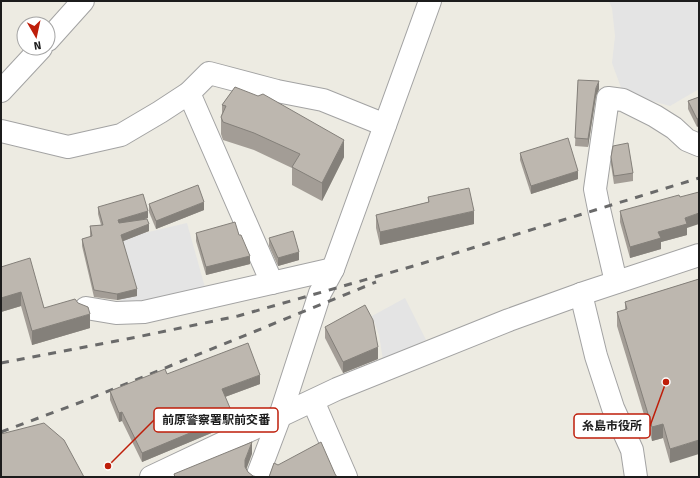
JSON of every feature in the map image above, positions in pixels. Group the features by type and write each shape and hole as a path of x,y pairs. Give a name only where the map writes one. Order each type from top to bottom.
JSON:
{"street":[{"path":"56,31 83,1"},
{"path":"257,477 280,416 320,293 333,269 430,1"},
{"path":"1,91 34,56"},
{"path":"1,131 68,147 121,135 190,93 209,73 277,91 323,100 385,125"},
{"path":"190,93 272,283"},
{"path":"616,282 595,189 608,98 623,100 655,116 674,128 687,140 699,145"},
{"path":"151,477 337,389 509,320 616,282 699,255"},
{"path":"86,308 116,313 144,312 333,269"},
{"path":"581,294 596,356 613,408 632,450 636,477"},
{"path":"313,400 346,477"}],"shaded area":[{"path":"609,1 699,1 699,89 670,106 623,93 612,63 615,36 612,8"},
{"path":"187,223 206,291 123,310 106,242"},
{"path":"405,298 426,340 383,360 379,335 372,316"}],"building":[{"path":"578,80 599,81 596,88 588,139 575,138"},
{"path":"235,87 258,96 263,94 344,140 322,183 292,167 300,154 254,133 223,122 221,117 226,106 222,105"},
{"path":"699,97 699,118 697,119 688,101"},
{"path":"568,138 578,171 531,186 520,153"},
{"path":"628,143 633,173 614,176 611,157 613,146"},
{"path":"198,185 204,202 156,221 149,204"},
{"path":"469,188 474,211 380,232 376,215 429,202 428,197"},
{"path":"699,192 699,213 685,218 687,224 658,232 661,238 630,247 620,211 679,195 680,197"},
{"path":"143,194 148,211 118,220 119,223 147,219 149,224 121,235 137,289 117,294 94,290 82,239 92,236 90,226 103,225 98,207"},
{"path":"235,222 239,235 241,235 250,256 206,267 196,233"},
{"path":"293,231 299,252 278,258 269,238"},
{"path":"30,258 44,308 75,299 78,303 88,307 90,314 32,331 21,292 1,298 1,267"},
{"path":"699,279 699,440 670,449 663,424 652,427 617,312 627,309 625,302"},
{"path":"365,305 373,320 378,347 343,362 325,327"},
{"path":"248,343 260,375 222,389 233,415 142,453 122,412 119,413 110,391 165,369 167,374"},
{"path":"44,423 64,440 84,477 1,477 1,434"},
{"path":"252,442 245,460 245,467 253,476 258,477 175,477 174,474"},
{"path":"321,442 337,477 269,477 274,463 278,465"}],"railway":[{"path":"1,363 238,316 417,265 699,178"},
{"path":"1,432 84,401 376,282"}],"place":[{"name":"糸島市役所","path":"666,382"},
{"name":"前原警察署駅前交番","path":"108,466"}]}
